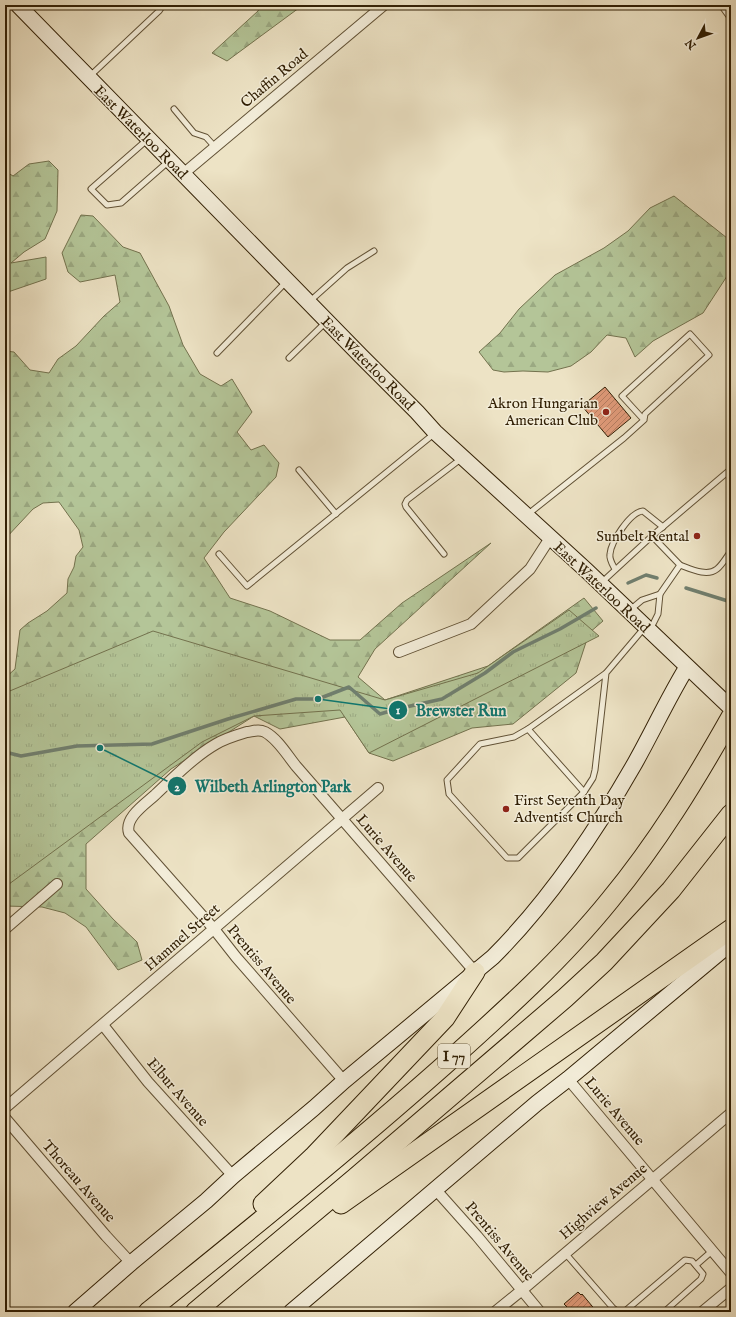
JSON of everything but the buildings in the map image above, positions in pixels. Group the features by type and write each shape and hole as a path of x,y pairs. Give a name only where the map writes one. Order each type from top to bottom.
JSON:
{"highway":[{"name":"I 77","path":"148,1312 380,1122 506,1009 538,978 610,900 661,832 695,780 731,717"},
{"name":"I 77","path":"195,1312 355,1178 565,998 604,962 671,890 731,814"},
{"path":"691,865 731,821"},
{"path":"221,1290 731,929"},
{"path":"145,1312 313,1157 445,1018 475,972"}],"main road":[{"name":"East Waterloo Road","path":"18,5 435,432 629,611 731,708"},
{"path":"75,1312 297,1123 344,1081 493,957 513,936 562,877 600,820 635,763 687,667"},
{"path":"292,1312 531,1108 731,943"}],"street":[{"name":"Chaffin Road","path":"183,174 384,5"},
{"path":"399,652 471,624 530,568 550,538"},
{"name":"Lurie Avenue","path":"128,828 136,812 173,778 216,744 235,735 256,730 264,732 278,743 296,766 475,972"},
{"name":"Hammel Street","path":"5,1108 378,788"},
{"name":"Prentiss Avenue","path":"128,828 129,833 214,929 236,958 344,1081"},
{"path":"5,929 57,884"},
{"name":"Elbur Avenue","path":"103,1025 148,1082 233,1176"},
{"name":"Lurie Avenue","path":"568,1079 731,1273"},
{"name":"Highview Avenue","path":"495,1312 731,1114"},
{"name":"Thoreau Avenue","path":"5,1118 131,1263"},
{"name":"Prentiss Avenue","path":"436,1190 477,1236 540,1312"},
{"path":"702,1312 731,1288"}],"lane":[{"path":"88,78 159,11 163,5"},
{"path":"721,5 731,19"},
{"path":"174,109 194,133 206,136 215,147"},
{"path":"148,139 91,189 100,199 107,205 121,203 169,160"},
{"path":"308,303 347,268 374,251"},
{"path":"217,352 287,281"},
{"path":"289,358 327,322"},
{"path":"526,516 624,438 644,420 645,414 709,355 690,334 622,396 644,420"},
{"path":"220,554 247,586 435,432"},
{"path":"444,554 406,508 405,504 407,500 463,457"},
{"path":"600,584 652,536 731,469"},
{"path":"299,470 336,514"},
{"path":"615,569 611,562 610,555 613,544 634,514 643,510 663,527"},
{"path":"652,536 680,565 704,572 712,571 718,568 731,551"},
{"path":"606,672 594,778 584,792 518,858 507,858 449,794 448,780 480,744 514,737 528,729 606,672 647,629 658,614 660,594 680,565"},
{"path":"629,611 642,600 660,594"},
{"path":"528,729 584,792"},
{"path":"696,1265 712,1251"},
{"path":"565,1253 618,1312"},
{"path":"624,1312 685,1260 692,1261 703,1274 701,1279 664,1312"}],"green space":[{"path":"261,5 303,5 227,61 212,53 258,11"},
{"path":"49,161 58,170 57,211 45,239 24,252 11,263 46,257 46,279 5,293 5,171 13,176 29,164"},
{"path":"674,196 727,238 731,270 703,313 653,341 635,357 626,338 607,335 591,352 571,366 548,372 504,372 493,370 479,352 500,333 519,309 555,275 604,248 628,231 650,208"},
{"path":"81,215 93,216 123,247 140,253 169,306 183,345 200,374 221,386 232,379 252,412 237,432 251,450 264,445 279,463 276,477 224,532 204,558 230,598 270,611 330,640 360,640 402,603 491,543 375,649 358,677 385,700 488,666 584,598 603,621 589,633 576,673 513,724 472,728 393,761 369,753 345,717 280,729 254,716 171,769 86,844 86,889 113,919 137,942 142,960 118,970 86,927 65,913 42,907 5,906 5,678 15,669 20,630 47,611 67,593 68,579 74,567 76,556 83,547 79,530 59,502 43,503 33,509 5,539 5,351 14,352 30,370 49,373 58,359 76,346 104,316 120,302 115,275 80,282 68,272 62,253"},
{"path":"569,610 599,636 369,753 340,710 254,716 202,742 5,887 5,693 153,631 385,700 478,673"}],"waterway":[{"path":"628,583 646,575 657,578"},
{"path":"686,588 731,602"},
{"path":"5,752 21,756 77,746 152,744 296,699 318,699 349,687 380,714 442,699 485,673 513,652 560,629 596,608"}],"place":[{"name":"Akron Hungarian American Club","path":"606,412"},
{"name":"Sunbelt Rental","path":"697,536"},
{"name":"Brewster Run","path":"318,699"},
{"name":"Wilbeth Arlington Park","path":"100,748"},
{"name":"First Seventh Day Adventist Church","path":"506,809"}]}
